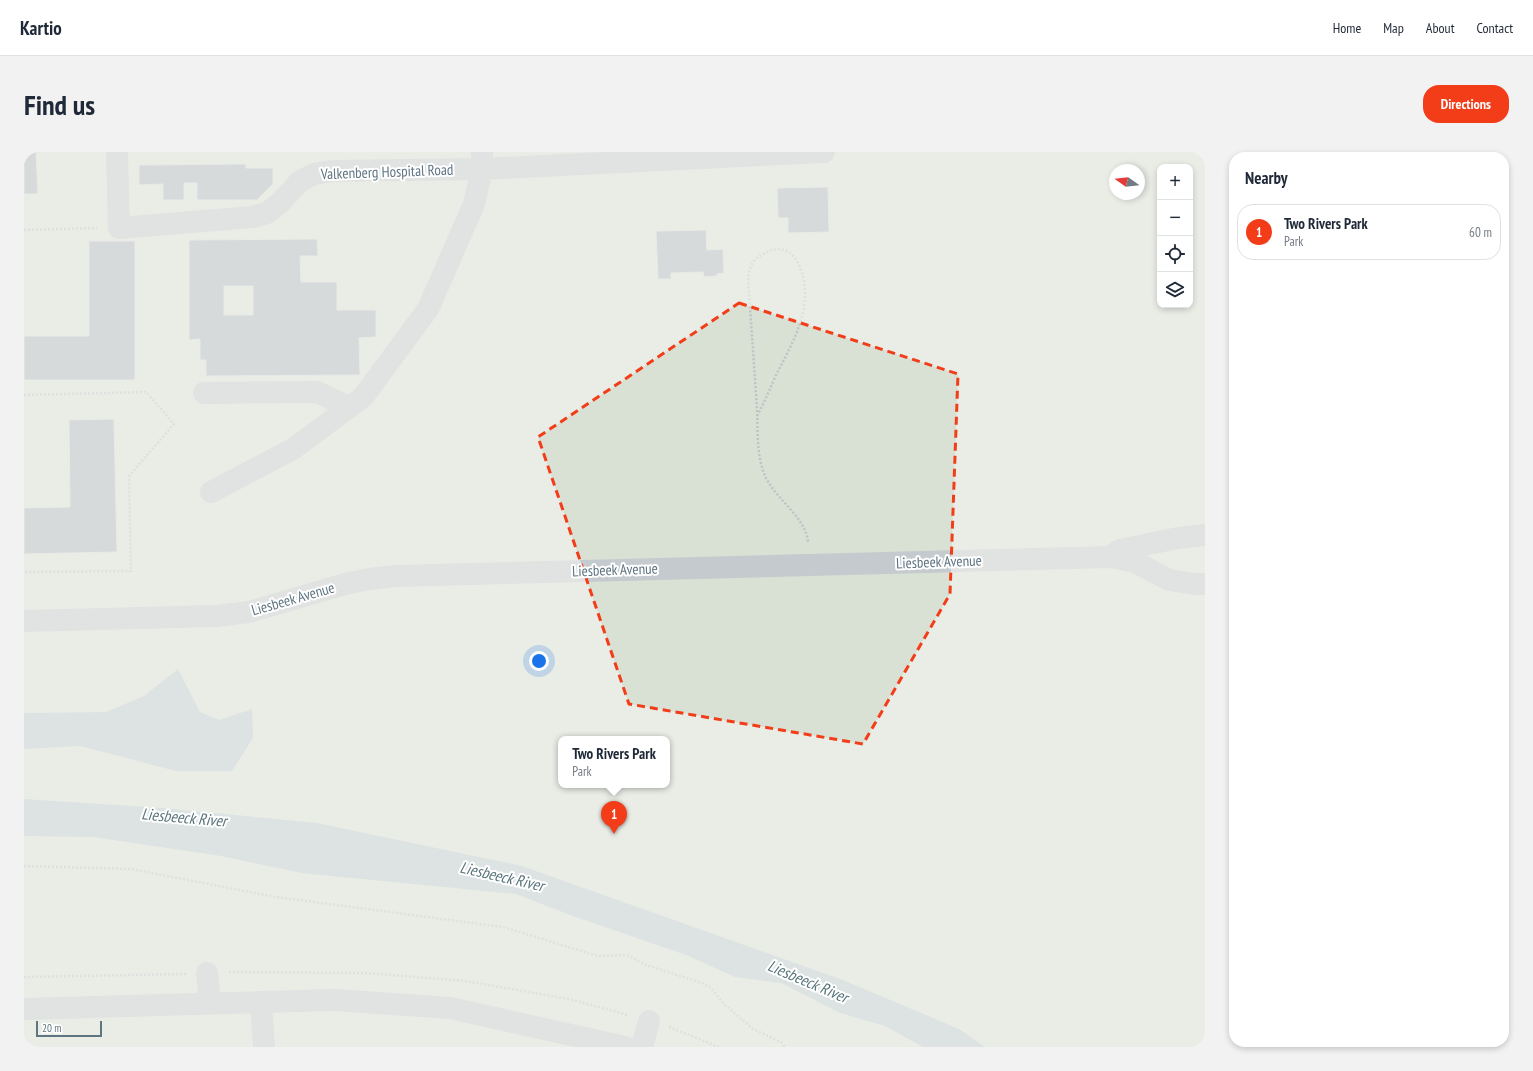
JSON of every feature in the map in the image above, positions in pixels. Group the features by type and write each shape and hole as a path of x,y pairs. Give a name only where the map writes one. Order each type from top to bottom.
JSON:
{"lane":[{"path":"118,152 119,228"},
{"name":"Valkenberg Hospital Road","path":"119,228 252,217 267,213 281,202 299,182 314,174 331,171 482,161 824,152"},
{"path":"210,492 293,449 363,397 428,309 474,204 482,161"},
{"path":"204,393 317,392 349,407"},
{"path":"1110,557 1120,550 1178,538 1205,535"},
{"name":"Liesbeek Avenue","path":"24,621 216,616 249,612 345,584 395,576 1110,557 1135,562 1169,580 1205,584"},
{"path":"207,973 210,1003"},
{"path":"24,1008 335,1000 450,1008 625,1047"},
{"path":"261,1002 264,1047"},
{"path":"642,1047 649,1021"}],"path":[{"path":"24,230 119,228"},
{"path":"758,416 799,327 803,312 805,285 802,268 785,250 778,249 768,251 760,255 753,260 749,268 748,278 758,416 758,437 761,466 767,480 805,530 810,565"},
{"path":"24,395 146,392 174,424 129,476 131,571 24,572"},
{"path":"24,866 131,869 276,897 503,927 598,956 629,956 643,964 702,983 710,988 724,1004 753,1029 781,1042 785,1047"}],"highlighted area":[{"path":"739,303 958,374 950,594 863,744 629,704 538,437"}],"shaded area":[{"path":"24,152 1205,152 1205,1047 24,1047"}],"water":[{"path":"178,669 200,712 219,720 252,709 253,738 232,771 176,771 80,746 24,749 24,713 106,712 144,696"},
{"name":"Liesbeeck River","path":"24,799 162,808 317,823 522,866 843,980 959,1029 985,1047 923,1047 885,1026 840,1013 781,983 735,977 686,955 570,915 516,894 301,873 221,856 93,837 24,836"}],"building":[{"path":"24,152 36,152 38,194 24,194"},
{"path":"246,164 246,168 273,168 273,184 257,200 197,200 197,183 184,183 184,200 163,200 163,184 139,185 139,165"},
{"path":"828,187 829,232 788,233 788,218 778,218 777,188"},
{"path":"706,230 707,250 723,249 724,273 717,274 717,276 704,277 703,272 671,273 671,279 658,279 656,231"},
{"path":"317,239 318,256 300,256 301,282 337,282 337,310 376,310 376,337 359,338 360,375 206,376 206,360 200,360 200,339 189,340 189,240","holes":["224,286 253,286 253,315 224,315"]},
{"path":"89,241 135,241 135,380 24,380 24,336 89,336"},
{"path":"114,419 117,552 24,554 24,508 70,507 69,420"}],"place":[{"name":"Two Rivers Park","path":"614,834"}]}
